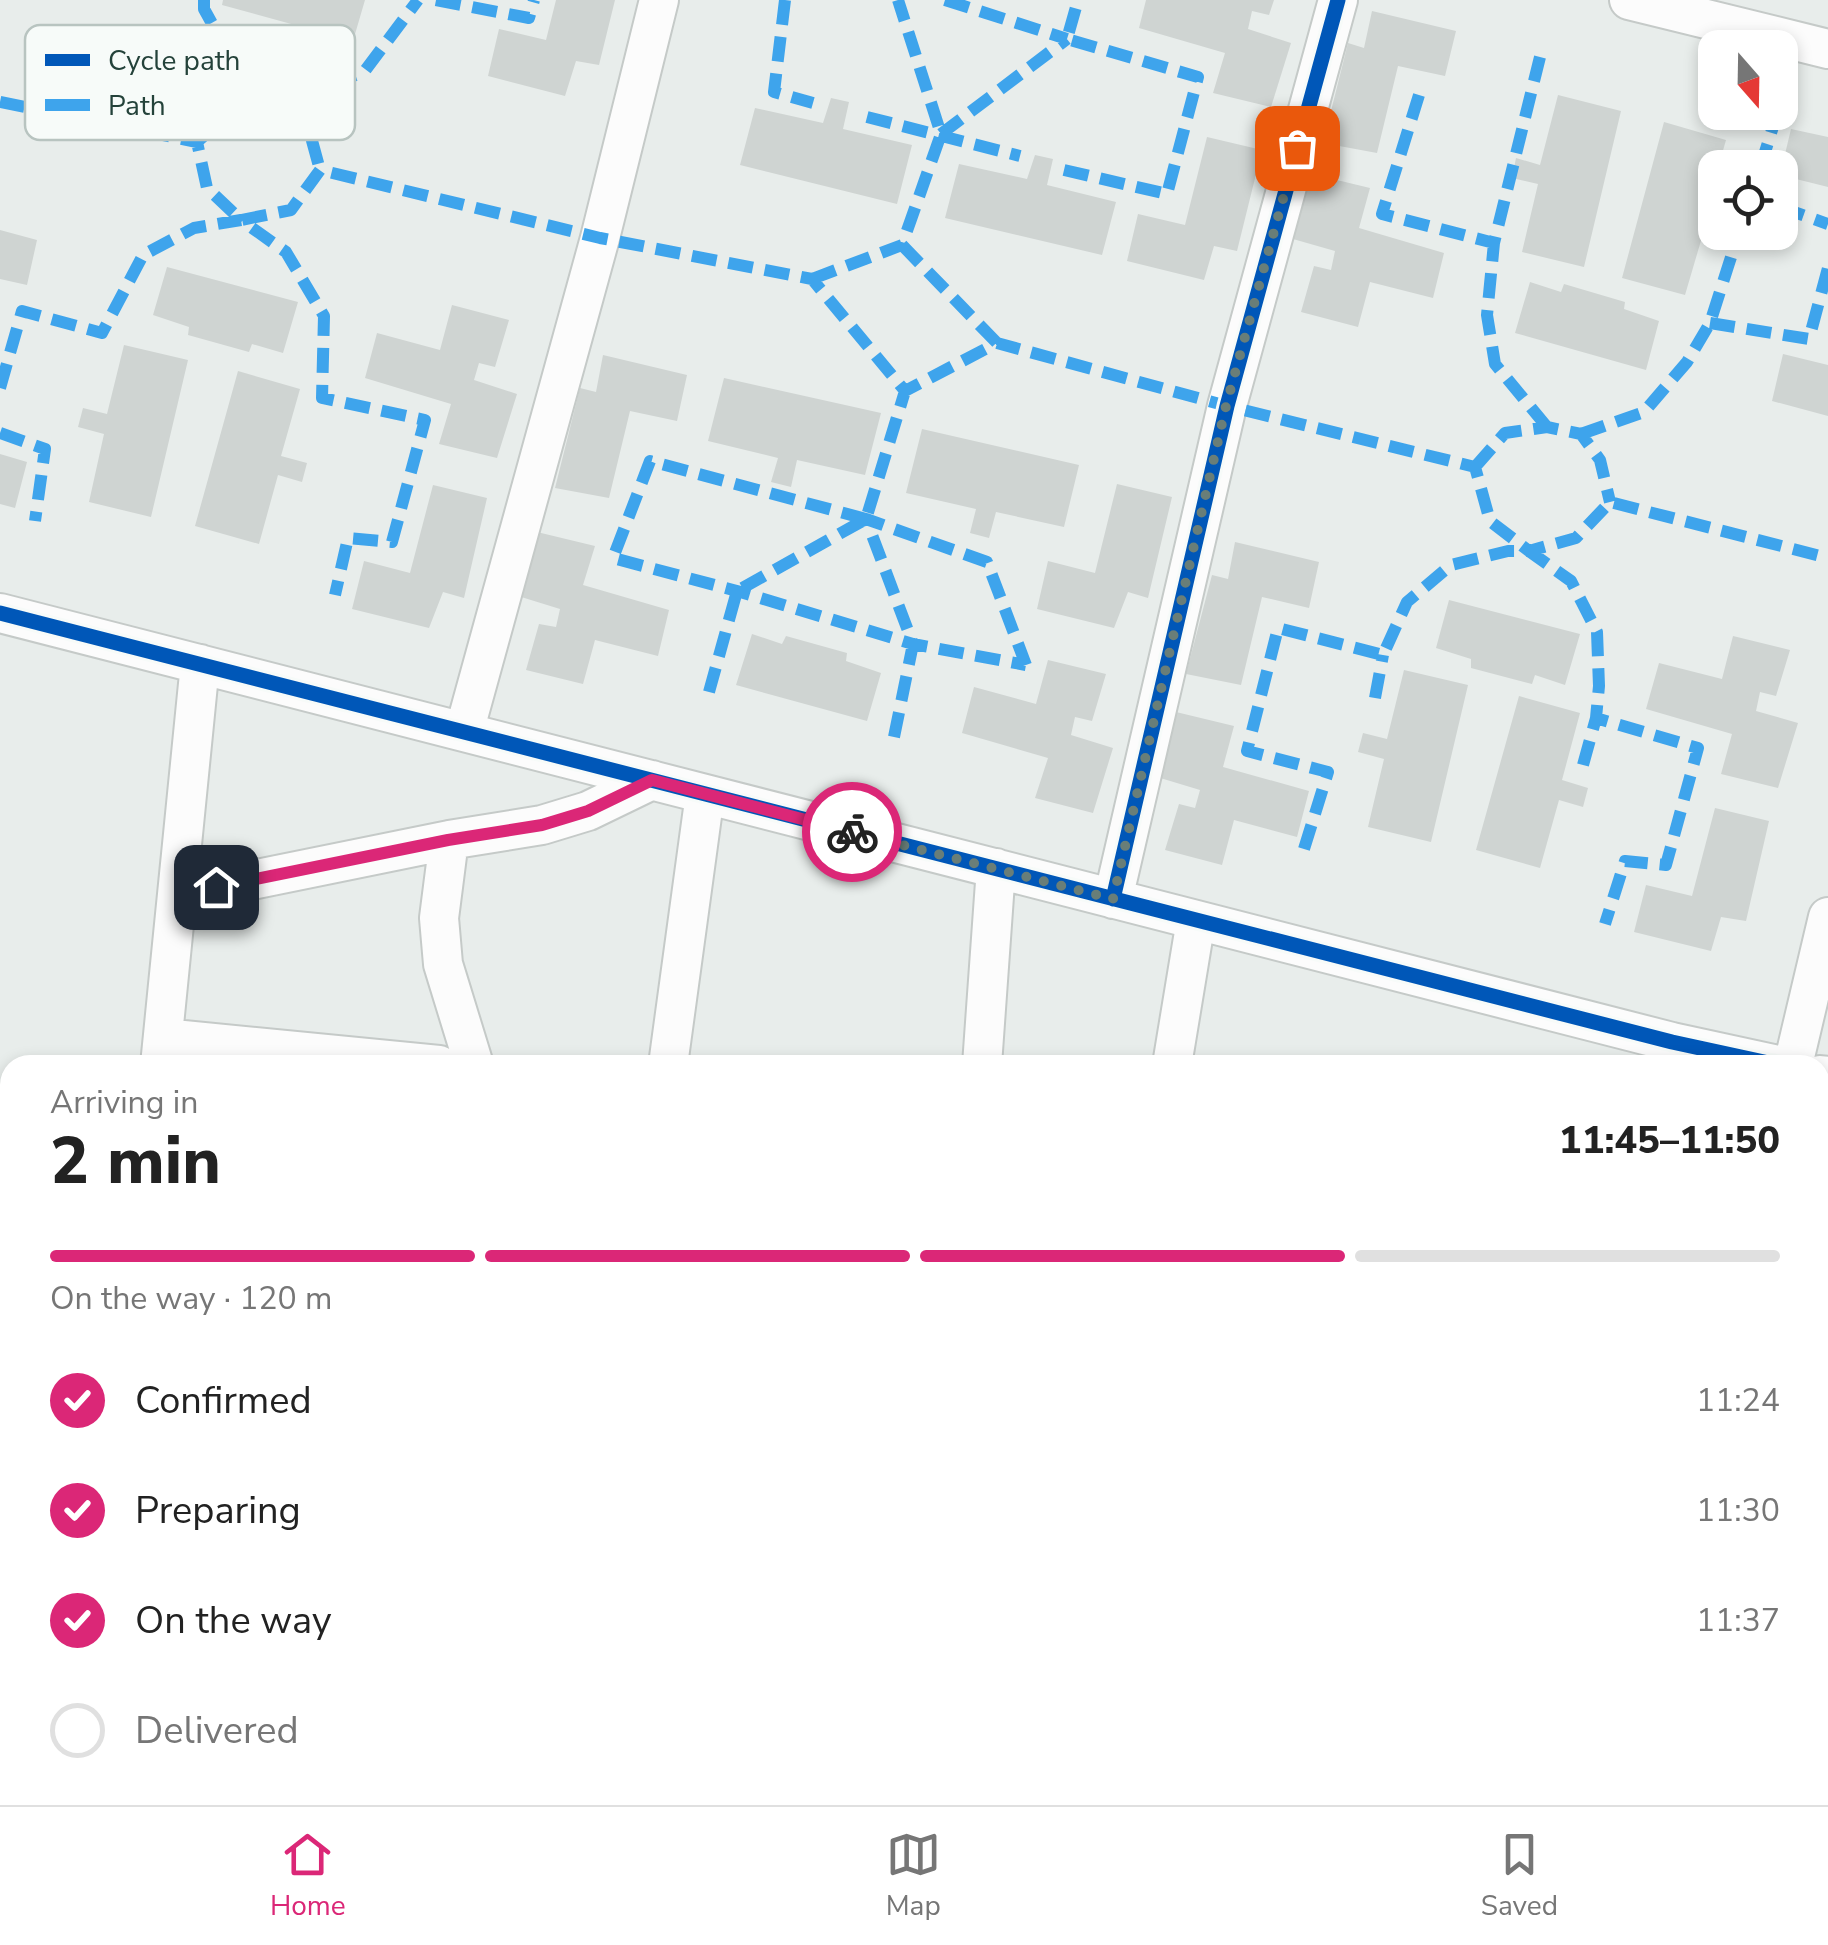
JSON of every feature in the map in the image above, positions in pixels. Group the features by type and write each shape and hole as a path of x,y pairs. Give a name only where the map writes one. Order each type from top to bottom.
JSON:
{"street":[{"path":"464,732 600,238 659,0"},
{"path":"1113,899 1226,406 1338,0"},
{"path":"1628,0 1828,50"},
{"path":"0,613 1196,920 1671,1054"},
{"path":"200,664 161,1052 225,1055"},
{"path":"178,895 448,840 542,825 588,811 652,780"},
{"path":"669,1055 705,794"},
{"path":"448,840 439,918 443,964 471,1055"},
{"path":"983,1055 996,868"},
{"path":"1795,1055 1828,917"},
{"path":"1174,1055 1196,920"}],"building":[{"path":"223,0 365,0 355,34 355,25 295,25 222,5"},
{"path":"556,0 615,0 599,65 576,61 565,96 488,76 499,29 546,40"},
{"path":"1146,0 1274,0 1269,15 1252,11 1248,29 1291,43 1271,107 1213,93 1225,53 1139,28"},
{"path":"1372,11 1456,31 1445,76 1398,66 1377,153 1323,143 1348,43 1364,48"},
{"path":"1558,95 1621,111 1584,267 1522,252 1538,184 1512,178 1516,158 1540,165"},
{"path":"831,98 849,102 843,129 912,145 897,204 740,165 755,108 823,123"},
{"path":"1664,122 1726,140 1723,150 1698,150 1698,250 1685,295 1622,278"},
{"path":"1791,130 1828,137 1828,187 1798,180 1798,150 1786,150"},
{"path":"1207,137 1262,150 1237,251 1214,246 1204,280 1127,261 1138,214 1185,225"},
{"path":"1035,155 1053,159 1047,185 1116,202 1102,255 945,218 959,164 1027,179"},
{"path":"1312,174 1370,188 1359,228 1444,253 1433,298 1370,282 1358,327 1301,312 1314,266 1331,270 1335,251 1293,239"},
{"path":"0,230 37,240 27,285 0,279"},
{"path":"167,267 298,302 283,353 252,344 249,352 188,335 189,327 153,315"},
{"path":"1530,282 1561,292 1564,284 1625,302 1624,309 1659,321 1646,370 1515,333"},
{"path":"452,305 509,320 495,367 479,363 474,380 517,394 497,458 439,444 451,404 365,378 377,333 440,350"},
{"path":"124,345 188,360 151,517 89,502 104,434 78,427 83,408 107,414"},
{"path":"1783,354 1828,365 1828,416 1772,401"},
{"path":"603,355 687,375 677,421 630,411 609,498 555,488 580,388 596,392"},
{"path":"238,371 300,389 281,456 307,463 302,482 278,475 259,544 195,526"},
{"path":"724,378 881,413 865,475 797,460 791,487 771,482 778,458 708,441"},
{"path":"922,429 1079,465 1064,527 996,512 989,538 970,533 976,509 906,493"},
{"path":"0,454 27,462 15,508 0,504"},
{"path":"1117,484 1172,497 1148,598 1128,592 1114,628 1037,609 1048,561 1095,573"},
{"path":"433,485 487,498 464,598 443,592 429,628 352,609 364,561 410,573"},
{"path":"537,532 595,546 583,585 669,610 658,656 595,640 583,684 526,670 539,624 556,627 560,609 518,596"},
{"path":"1235,542 1319,562 1309,608 1262,597 1241,685 1186,674 1212,575 1228,579"},
{"path":"1449,600 1580,634 1565,685 1535,675 1532,684 1471,668 1471,659 1436,648"},
{"path":"752,634 782,644 786,636 847,653 846,661 881,673 867,721 736,685"},
{"path":"1733,636 1790,650 1776,696 1760,692 1756,711 1798,723 1778,788 1721,774 1732,734 1646,709 1659,663 1722,679"},
{"path":"1048,660 1106,674 1092,721 1075,717 1071,735 1113,748 1093,813 1035,798 1048,758 962,733 974,687 1036,704"},
{"path":"1404,670 1468,685 1431,842 1368,827 1384,759 1358,752 1363,733 1387,739"},
{"path":"1519,696 1580,713 1562,780 1588,788 1583,807 1559,800 1540,868 1476,850"},
{"path":"1176,712 1234,726 1223,767 1309,791 1297,837 1234,820 1222,865 1165,850 1179,804 1195,808 1200,790 1157,777"},
{"path":"1715,808 1769,821 1746,921 1721,917 1711,951 1634,932 1646,885 1692,896"}],"marked path":[{"path":"204,0 213,25"},
{"path":"355,75 364,72 418,0"},
{"path":"436,0 529,18 534,0"},
{"path":"785,0 774,92 813,103"},
{"path":"812,279 902,245 941,134 898,0"},
{"path":"945,0 1067,39"},
{"path":"1064,170 1167,194 1198,77 1067,39 1078,0"},
{"path":"941,134 1067,39"},
{"path":"1540,57 1494,243 1487,315 1495,364 1547,427"},
{"path":"1419,95 1382,214 1494,243"},
{"path":"0,102 25,107"},
{"path":"867,117 1020,156"},
{"path":"1766,150 1772,130"},
{"path":"187,140 197,142 207,188 241,220 291,210 320,170 600,238 812,279 905,391 997,343 1227,406 1475,467 1490,521 1529,551 1576,538 1610,502 1828,558"},
{"path":"312,140 320,170"},
{"path":"1798,213 1828,224"},
{"path":"0,388 22,311 102,333 143,255 194,228 241,220 286,252 324,316 322,398 425,420 392,542 348,538 335,595"},
{"path":"902,245 997,343"},
{"path":"1581,434 1644,412 1687,362 1710,323 1733,250"},
{"path":"1710,323 1809,339 1828,268"},
{"path":"709,692 737,591 866,519 905,391"},
{"path":"1475,467 1505,433 1547,427 1581,434 1600,460 1610,502"},
{"path":"0,433 45,449 35,521"},
{"path":"866,519 650,461 613,558 913,644 1026,665"},
{"path":"894,737 913,644 866,519 987,562 1026,665"},
{"path":"1304,849 1328,772 1247,751 1278,628 1383,655 1407,602 1451,565 1508,551 1529,551 1571,581 1597,632 1596,718 1698,748 1666,865 1625,861 1605,924"},
{"path":"1375,698 1383,655"},
{"path":"1583,765 1596,718"}],"cycle path":[{"path":"1113,899 1227,406 1338,0"},
{"path":"0,613 1732,1055"}],"way so far":[{"path":"852,832 1113,899 1226,406 1297,148"}],"route":[{"path":"216,887 542,825 588,811 652,780 852,832"}]}
